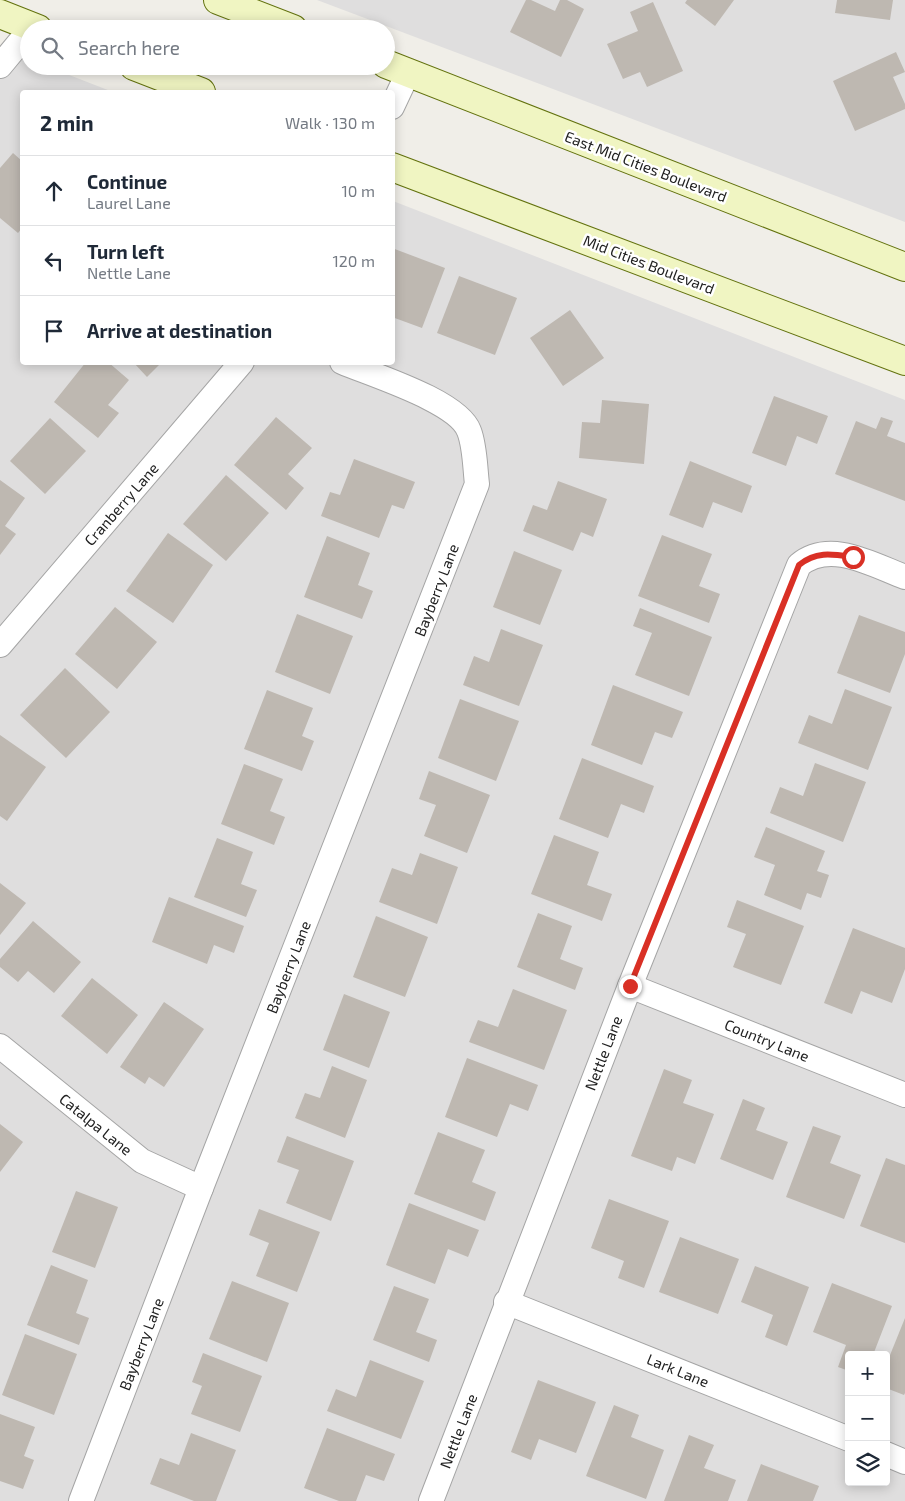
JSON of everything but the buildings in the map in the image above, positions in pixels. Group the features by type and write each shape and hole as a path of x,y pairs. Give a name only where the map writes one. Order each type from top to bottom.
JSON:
{"main road":[{"path":"218,0 270,20"},
{"path":"0,14 20,23"},
{"name":"East Mid Cities Boulevard","path":"397,68 905,267"},
{"path":"157,75 196,90"},
{"name":"Mid Cities Boulevard","path":"395,168 905,361"}],"street":[{"path":"0,66 20,44"},
{"path":"394,90 397,68"},
{"name":"Cranberry Lane","path":"0,646 239,365"},
{"name":"Bayberry Lane","path":"81,1501 201,1188 477,484 469,431 458,414 440,403 349,365"},
{"name":"Nettle Lane","path":"431,1501 506,1302 630,986 799,565 810,556 825,553 853,557 905,578"},
{"name":"Country Lane","path":"630,986 905,1095"},
{"name":"Catalpa Lane","path":"0,1046 142,1161 201,1188"},
{"name":"Lark Lane","path":"506,1302 845,1437"},
{"path":"890,1456 905,1462"}],"shaded area":[{"path":"317,0 905,0 905,222 395,29 395,20 370,20"},
{"path":"0,48 20,56 20,75 69,75 108,90 20,90 20,365 395,365 395,202 905,400 905,1501 0,1501"}],"route":[{"path":"630,986 799,565 810,556 825,553 853,557"}]}
